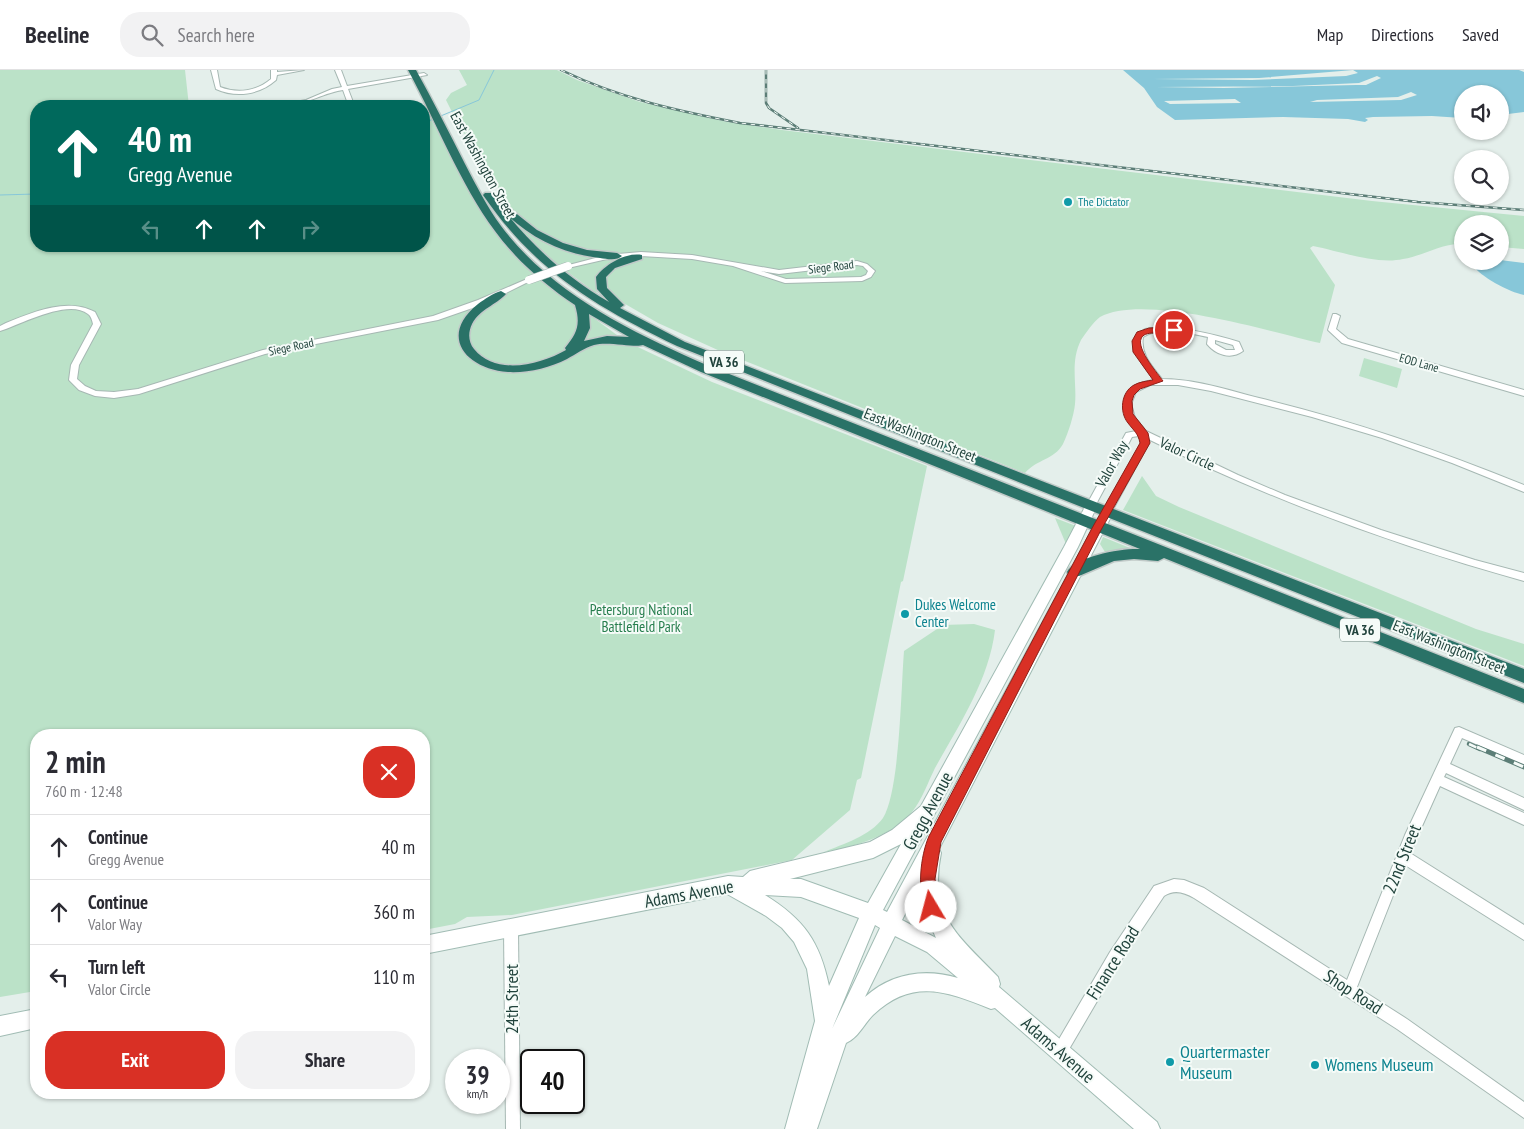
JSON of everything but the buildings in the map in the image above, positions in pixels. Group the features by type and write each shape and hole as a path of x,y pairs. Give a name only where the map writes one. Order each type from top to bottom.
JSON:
{"highway":[{"name":"East Washington Street","path":"418,73 485,190 511,227 543,260 599,301 659,334 726,363 1091,506 1103,519 1195,564 1524,696"},
{"name":"East Washington Street","path":"418,73 476,192 499,230 534,267 580,303 660,349 705,369 1085,520 1103,519 1524,676"},
{"path":"485,190 518,222 547,240 581,253 617,256"},
{"path":"638,256 608,268 601,277 601,285 615,302 659,334"},
{"path":"502,295 476,317 469,327 468,336 471,347 481,357 510,365 543,361 572,348 580,339 586,327 580,303"},
{"path":"502,295 478,309 468,321 463,332 463,341 468,351 486,363 511,368 539,365 561,358 588,343 606,339 629,341 660,349"},
{"path":"1074,572 1103,558 1123,553 1141,553 1195,564"}],"street":[{"path":"214,70 218,88 232,92 249,90 270,83 274,79 274,72 301,70"},
{"path":"338,70 349,100"},
{"path":"307,100 324,92 418,73"},
{"path":"249,90 250,98"},
{"name":"Siege Road","path":"0,329 23,318 52,309 69,308 88,312 95,318 97,324 75,365 73,380 87,391 114,395 139,391 263,352 435,318 502,295 530,281 569,267 617,256 641,254 677,256 736,266 789,272 856,263 865,265 872,271 869,276 860,279 790,281 766,276 736,266"},
{"name":"Siege Road","path":"569,267 638,256 677,256"},
{"path":"789,272 785,277 790,281"},
{"name":"EOD Lane","path":"1336,316 1332,330 1345,341 1524,393"},
{"path":"1159,381 1138,352 1136,341 1140,334 1149,330 1165,329 1212,336"},
{"name":"Valor Circle","path":"1524,488 1410,444 1311,413 1217,390 1159,381 1137,387 1130,394 1127,401 1131,421 1143,433 1263,488 1353,525 1449,556 1524,576"},
{"name":"Valor Way","path":"1091,506 1129,435 1143,433 1145,443 1103,519"},
{"name":"Gregg Avenue","path":"795,1129 803,1093 836,988 872,914 1091,506"},
{"name":"Gregg Avenue","path":"806,1129 832,1052 852,1003 934,841 1103,519"},
{"path":"1048,588 1063,594"},
{"name":"22nd Street","path":"1350,989 1403,856 1459,732 1524,760"},
{"path":"1444,767 1524,804"},
{"path":"1438,780 1524,819"},
{"path":"728,885 873,850 898,836 933,803"},
{"path":"934,841 930,860 928,891 942,932 1022,1018"},
{"path":"1403,856 1524,932"},
{"path":"728,885 768,906 785,918 807,944 820,976 823,1025"},
{"name":"Adams Avenue","path":"430,945 728,885 801,888 872,914 933,946 1022,1018 1150,1129"},
{"name":"Shop Road","path":"1175,885 1187,886 1199,893 1350,989 1524,1111"},
{"name":"Finance Road","path":"1060,1051 1115,958 1159,890 1165,886 1175,885"},
{"name":"24th Street","path":"511,929 512,1129"},
{"path":"832,1052 864,1008 885,992 907,984 938,981 952,984 995,1002 1022,1018"},
{"path":"0,1026 30,1020"}],"green space":[{"name":"Petersburg National Battlefield Park","path":"0,70 185,70 188,100 30,100 30,252 430,252 430,117 476,203 504,245 533,273 625,341 712,382 927,466 861,778 857,780 850,810 792,860 512,915 467,917 455,924 430,929 430,729 30,729 30,992 0,997"},
{"path":"459,70 557,70 577,80 640,102 727,122 1372,201 1524,216 1524,249 1509,248 1509,215 1454,215 1454,244 1393,260 1358,257 1313,246 1310,248 1335,285 1320,343 1208,317 1176,312 1146,309 1120,311 1100,317 1092,324 1078,348 1075,364 1074,408 1063,444 1050,457 1030,468 1025,473 720,351 658,323 601,290 599,293 595,292 554,262 512,222 516,216 457,122 446,100 451,93 467,85"},
{"path":"1364,358 1402,369 1397,388 1359,376"},
{"path":"1142,476 1156,496 1179,507 1476,629 1524,644 1524,666 1123,510"},
{"path":"1055,518 1076,526 1066,544"},
{"path":"1103,537 1130,548 1105,552 1100,544"},
{"path":"974,624 995,630 992,649 972,702 935,768 916,807 903,821 871,840 824,852 856,839 871,830 883,818 889,805 896,763 901,713 904,651 943,625"}],"water":[{"path":"1123,70 1353,70 1519,70 1524,72 1524,112 1509,114 1509,85 1454,85 1454,117 1373,117 1365,118 1368,120 1365,122 1348,119 1283,117 1175,120 1157,107 1144,88","holes":["1353,70 1358,73 1346,76 1252,80 1153,79 1259,78","1377,76 1381,78 1366,85 1224,88 1156,87 1293,86 1359,83","1411,92 1417,95 1401,100 1310,102 1317,100 1398,97","1235,99 1241,103 1170,104 1164,101"]},
{"path":"1509,261 1524,263 1524,295 1511,291 1477,270 1509,270"}],"waterway":[{"path":"430,120 479,100 494,70"},
{"path":"0,195 30,194"}],"railway":[{"path":"561,70 626,96 694,114 740,123 1418,202 1524,210"},
{"path":"766,70 766,103 769,108 798,128"},
{"path":"1469,744 1480,749"},
{"path":"1477,747 1524,767"}],"place":[{"name":"The Dictator","path":"1068,202"},
{"name":"Dukes Welcome Center","path":"905,614"},
{"name":"Quartermaster Museum","path":"1170,1062"},
{"name":"Womens Museum","path":"1315,1065"}],"route":[{"path":"931,907 928,879 934,841 1096,530 1112,505 1145,443 1143,433 1131,421 1128,414 1127,401 1130,394 1137,387 1159,381 1144,363 1136,347 1136,341 1140,334 1149,330 1174,330"}]}
